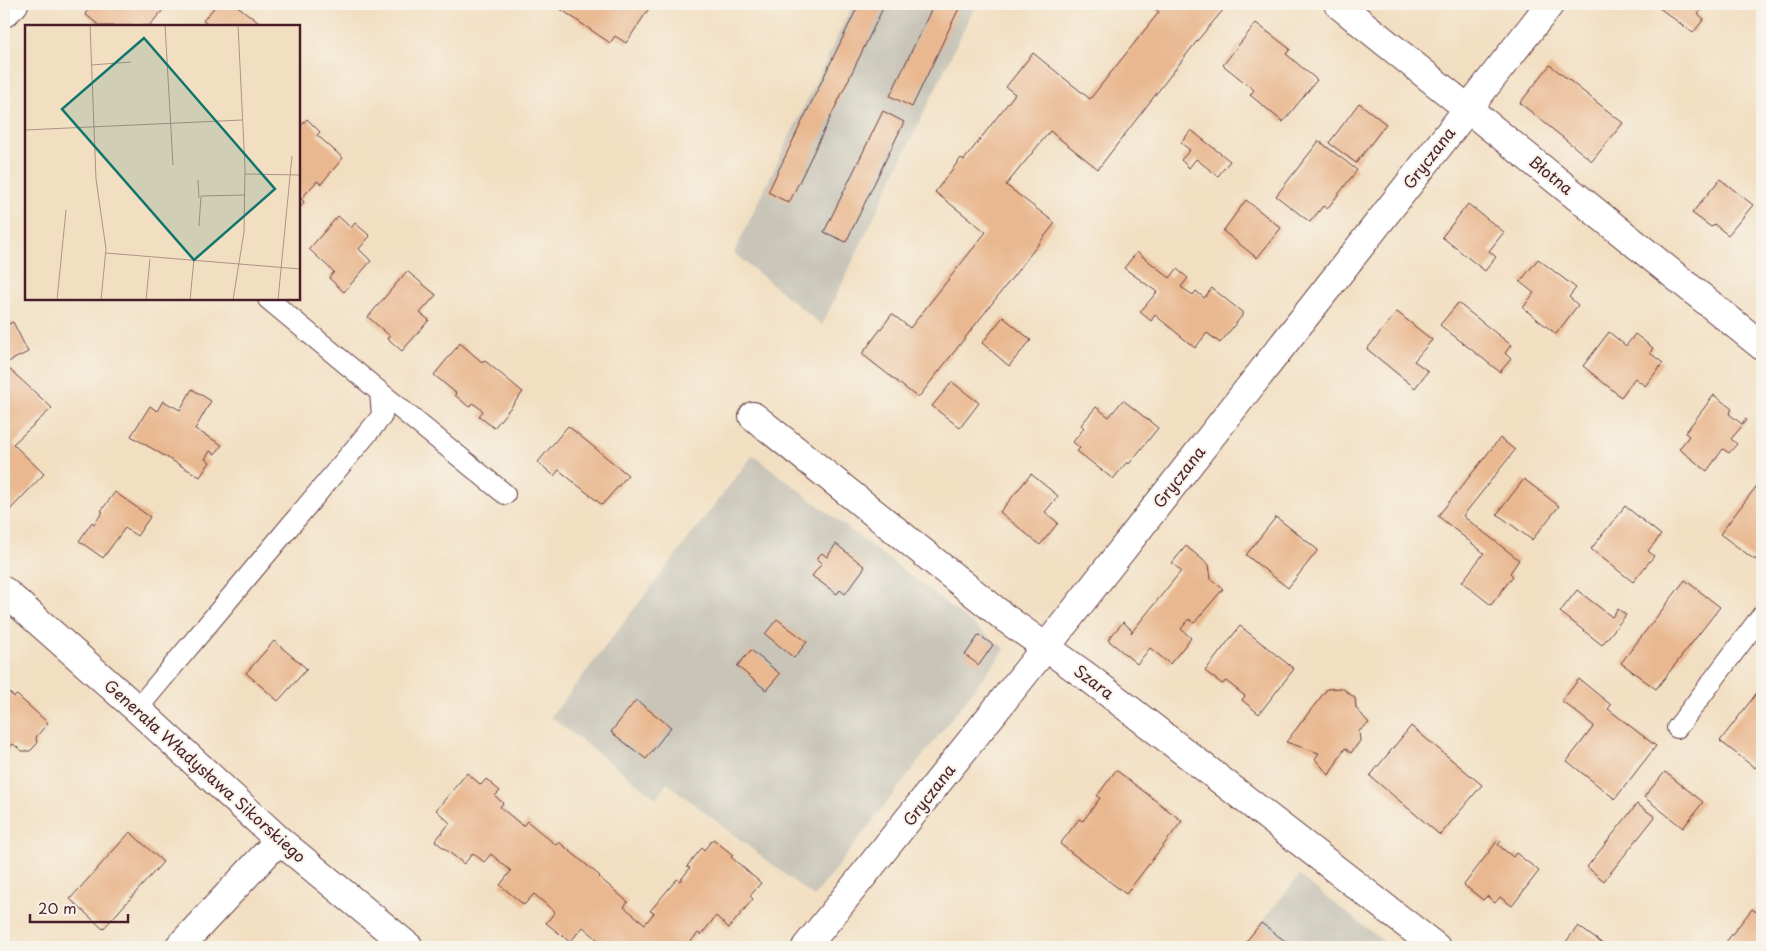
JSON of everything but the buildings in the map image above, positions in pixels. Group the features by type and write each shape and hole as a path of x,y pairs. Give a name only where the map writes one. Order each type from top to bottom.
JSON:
{"street":[{"path":"4,13 14,4"},
{"name":"Błotna","path":"1338,4 1762,346"},
{"name":"Gryczana","path":"806,947 1046,646 1550,4"},
{"name":"Szara","path":"753,416 1004,618 1046,646 1436,947"},
{"name":"Generała Władysława Sikorskiego","path":"4,591 137,709 279,840 410,947"},
{"path":"179,947 279,840"}],"lane":[{"path":"269,300 505,494"},
{"path":"137,709 382,416 380,392"},
{"path":"1677,728 1762,615"}],"shaded area":[{"path":"853,4 976,4 822,325 734,253"},
{"path":"753,455 1005,649 814,897 667,783 656,798 551,717"},
{"path":"1299,876 1391,947 1242,947"}]}
